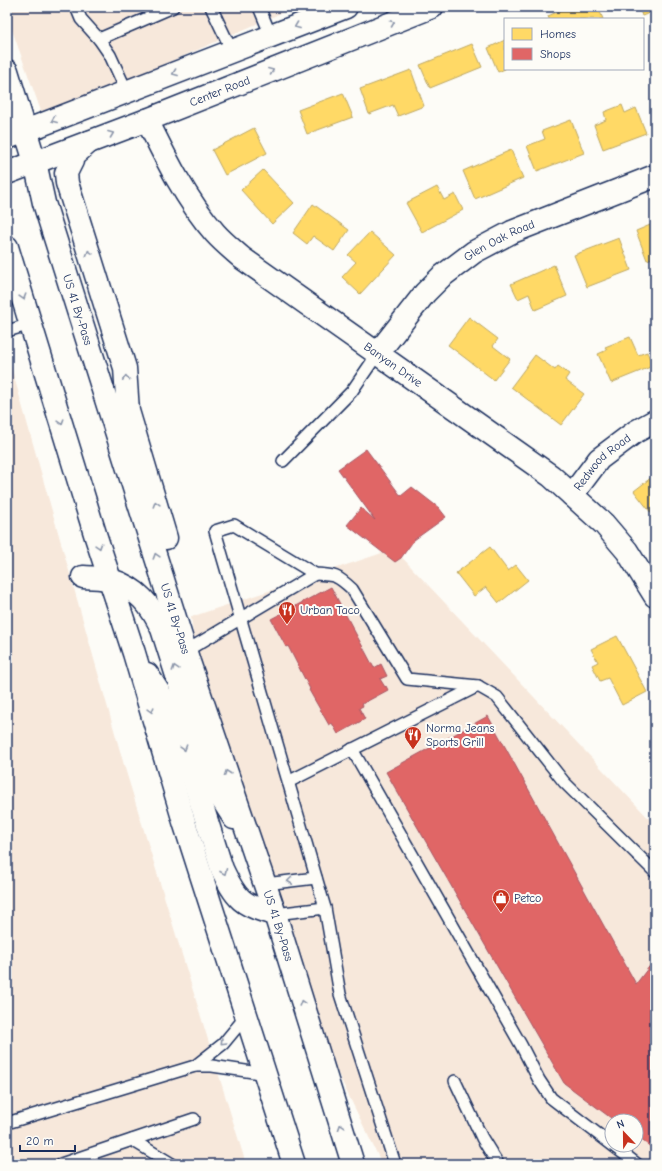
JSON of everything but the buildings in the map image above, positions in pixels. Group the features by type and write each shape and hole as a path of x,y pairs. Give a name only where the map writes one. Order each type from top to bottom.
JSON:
{"main road":[{"path":"16,135 346,7"},
{"name":"Center Road","path":"7,173 147,120 432,7"},
{"name":"US 41 By-Pass","path":"7,71 16,135 35,162 44,203 186,651 274,914 353,1164"},
{"name":"Banyan Drive","path":"147,120 165,157 194,207 216,234 242,258 551,476 604,524 627,551 655,596"},
{"path":"89,142 72,157 72,161 66,173 67,183 125,368 128,411 173,560 186,651"},
{"name":"Glen Oak Road","path":"378,353 425,293 441,277 474,252 512,232 655,176"},
{"path":"7,247 134,652 185,825 294,1164"},
{"name":"Redwood Road","path":"572,495 599,459 635,432 655,421"},
{"path":"83,577 110,579 136,592 153,610 162,629 211,782 251,844"},
{"path":"134,652 173,714 222,869 229,884 241,900 248,906 274,914"}],"lane":[{"path":"76,7 81,19 99,39 110,55 127,92"},
{"path":"99,39 173,7"},
{"path":"211,7 232,51"},
{"path":"259,7 271,36"},
{"path":"7,331 31,324"},
{"path":"283,461 352,391 378,353"},
{"path":"315,574 234,525 215,531 325,908 340,994 395,1164"},
{"path":"186,651 315,574 329,574 340,577 352,589 407,679 478,686 498,697 564,782 655,872"},
{"path":"288,782 478,686"},
{"path":"352,749 521,1045 539,1080 551,1098 637,1164"},
{"path":"264,884 316,878"},
{"path":"274,914 325,908"},
{"path":"196,1066 223,1044 247,1015"},
{"path":"7,1123 196,1066 212,1066 266,1074"},
{"path":"455,1081 482,1138 498,1164"},
{"path":"61,1164 194,1119"},
{"path":"132,1140 172,1164"}],"shaded area":[{"path":"7,7 295,7 131,79 42,114 7,16"},
{"path":"7,352 124,765 246,1164 7,1164"},
{"path":"394,549 655,825 655,1164 382,1164 328,1053 284,914 285,906 281,905 262,848 264,847 259,839 195,650 191,617"}],"place":[{"name":"Urban Taco","path":"287,625"},
{"name":"Norma Jeans Sports Grill","path":"413,750"},
{"name":"Petco","path":"501,913"}]}
